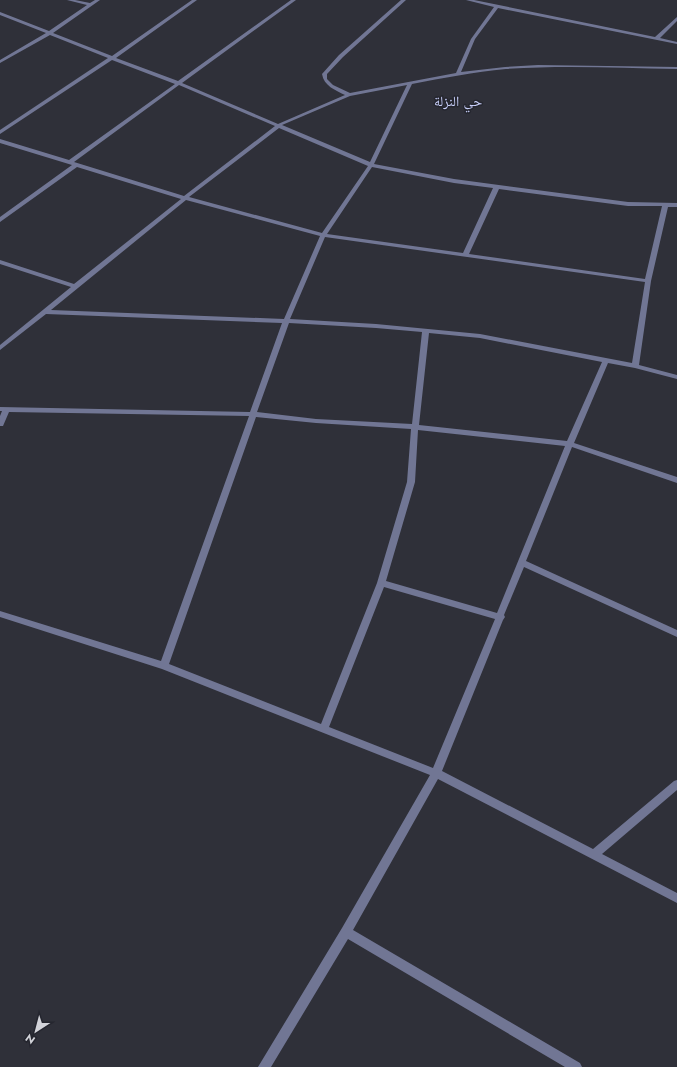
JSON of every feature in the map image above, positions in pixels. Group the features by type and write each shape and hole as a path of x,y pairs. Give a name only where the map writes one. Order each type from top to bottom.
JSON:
{"street":[{"path":"69,0 91,5"},
{"path":"0,62 49,33 98,0"},
{"path":"0,132 112,58 195,0"},
{"path":"70,162 294,0"},
{"path":"349,95 331,86 324,79 324,74 341,56 404,0"},
{"path":"468,0 677,43"},
{"path":"458,74 473,39 497,6"},
{"path":"0,13 178,83 371,165 454,181 628,204 677,205"},
{"path":"656,39 677,18"},
{"path":"0,348 185,198 279,125 349,95 481,70 538,66 677,68"},
{"path":"164,666 286,321 323,235 371,165 410,84"},
{"path":"1,142 185,198 323,235 648,281"},
{"path":"0,220 77,164"},
{"path":"465,256 497,186"},
{"path":"635,366 648,281 665,205"},
{"path":"0,262 76,287"},
{"path":"44,312 286,321 480,336 635,366 677,377"},
{"path":"324,729 381,583 411,482 415,427 426,331"},
{"path":"264,1067 346,932 436,773 523,563 570,444 606,360"},
{"path":"0,424 3,409 253,414 316,421 415,427 570,444 677,480"},
{"path":"523,563 677,634"},
{"path":"381,583 501,617"},
{"path":"0,614 164,666 436,773 677,898"},
{"path":"594,855 677,784"},
{"path":"346,932 576,1067"}],"district":[{"name":"حي النزلة","path":"458,101"}]}
